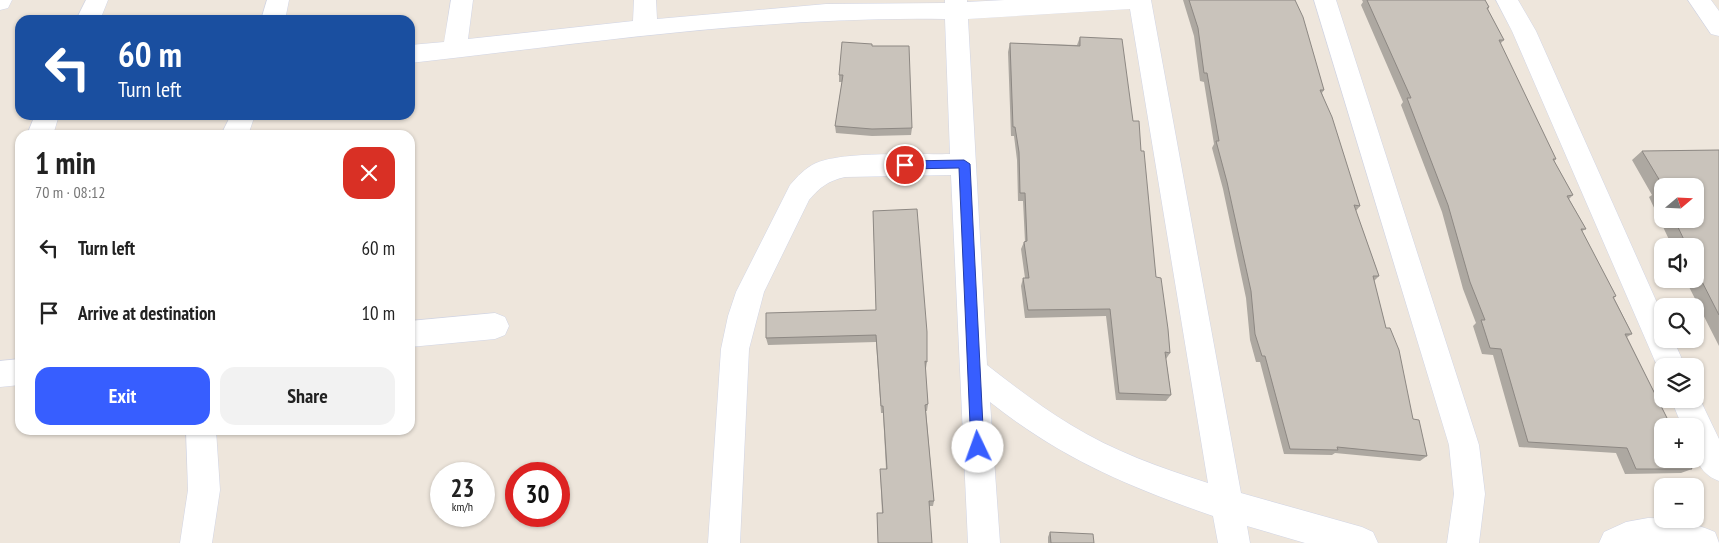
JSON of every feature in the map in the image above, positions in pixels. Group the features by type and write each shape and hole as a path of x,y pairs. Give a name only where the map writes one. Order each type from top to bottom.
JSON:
{"street":[{"path":"90,15 96,0"},
{"path":"274,15 278,0"},
{"path":"455,49 462,0"},
{"path":"645,0 645,28"},
{"path":"415,53 825,6 891,10 957,5 1140,0 1234,543"},
{"path":"1325,0 1464,445 1471,486 1470,511 1463,543"},
{"path":"1507,0 1524,31 1667,358"},
{"path":"1699,0 1719,28"},
{"path":"957,5 973,371 984,543"},
{"path":"724,543 735,349 742,316 750,292 799,193 809,181 824,171 846,166 964,164"},
{"path":"415,334 495,326"},
{"path":"973,371 1033,418 1075,444 1122,466 1227,504 1362,543"},
{"path":"0,374 15,372"},
{"path":"1690,408 1706,446 1719,466"},
{"path":"196,543 204,490 202,435"},
{"path":"1615,543 1630,535 1665,533 1704,543"}],"building":[{"path":"1189,0 1295,0 1303,17 1324,90 1320,90 1332,117 1360,206 1354,205 1379,276 1373,276 1386,328 1390,328 1399,350 1413,419 1419,420 1427,456 1337,447 1338,450 1290,449 1265,356 1262,356 1255,334 1251,291 1216,141 1219,141 1207,73 1204,73 1198,28"},
{"path":"1367,0 1485,0 1489,7 1487,8 1504,40 1499,40 1556,159 1553,159 1573,195 1567,196 1586,229 1581,229 1616,296 1613,297 1632,334 1625,334 1654,392 1654,408 1662,408 1667,418 1654,418 1654,468 1692,469 1636,469 1627,448 1528,442 1501,349 1490,348 1481,320 1485,320 1470,282 1448,205 1407,98 1411,98"},
{"path":"1080,37 1122,39 1133,121 1139,121 1141,151 1144,151 1156,277 1161,278 1168,329 1170,353 1165,352 1171,395 1119,393 1110,309 1028,310 1023,278 1029,278 1024,242 1027,241 1025,193 1020,193 1019,152 1015,127 1013,127 1010,43 1080,46"},
{"path":"842,42 872,44 872,46 909,46 912,128 872,129 835,126 843,75 839,75"},
{"path":"1719,150 1719,315 1704,286 1704,238 1683,238 1678,228 1704,228 1704,178 1658,178 1642,151"},
{"path":"917,209 927,332 927,362 925,361 928,404 925,405 934,501 929,501 932,543 878,543 877,513 883,513 880,469 887,469 876,335 766,338 766,313 876,310 873,211"},
{"path":"1050,532 1093,534 1094,543 1051,543"}],"route":[{"path":"905,165 964,164 978,447"}]}
